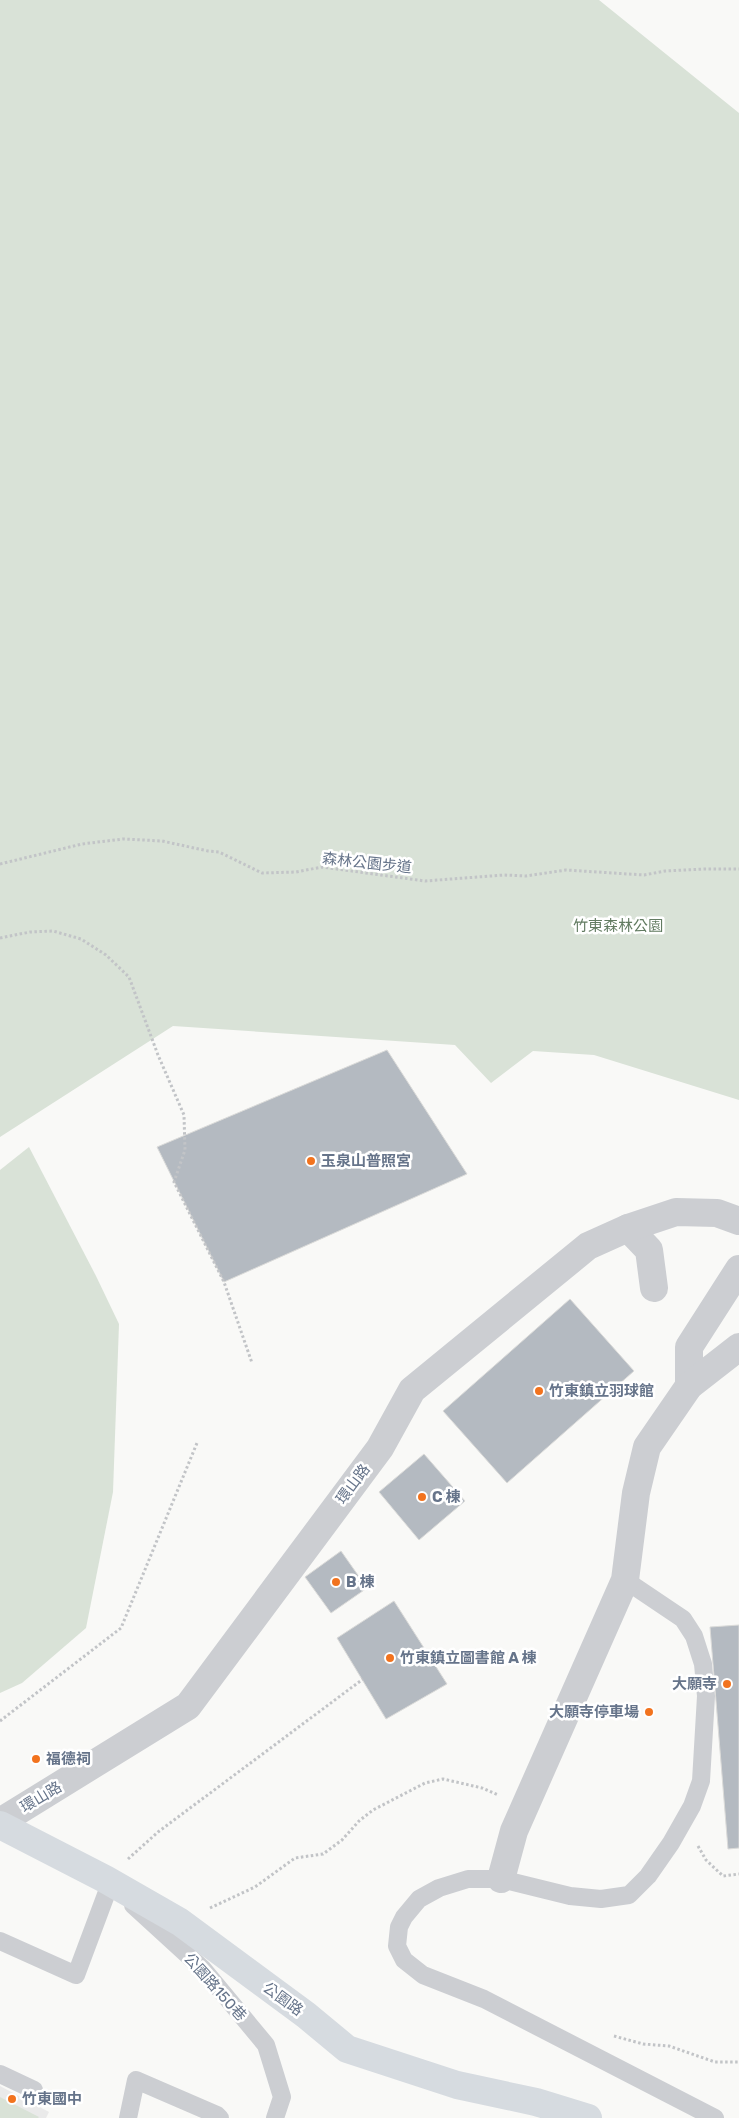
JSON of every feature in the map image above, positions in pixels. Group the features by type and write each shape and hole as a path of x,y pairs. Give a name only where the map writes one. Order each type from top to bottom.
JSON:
{"street":[{"name":"環山路","path":"0,1824 188,1706 380,1448 412,1390 588,1246 628,1228 676,1212 717,1213 739,1221"},
{"path":"628,1228 649,1250 654,1288"},
{"path":"689,1386 689,1347 739,1270"},
{"path":"503,1872 514,1831 621,1589 636,1493 647,1447 689,1386 739,1347"},
{"name":"公園路","path":"0,1824 180,1922 306,2015 347,2049 457,2085 536,2102 588,2118"}],"lane":[{"path":"621,1589 683,1619 694,1636 703,1664 706,1696 701,1781 687,1815 671,1842 648,1876 630,1894 601,1899 570,1896 503,1872 468,1879 439,1888 419,1899 399,1927 397,1946 404,1960 423,1976 484,1999 715,2118"},
{"path":"0,1941 76,1975 108,1882"},
{"name":"公園路150巷","path":"108,1882 203,1969 266,2045 282,2097 275,2118"},
{"path":"0,2074 34,2090"},
{"path":"128,2118 136,2080 217,2114 220,2118"}],"path":[{"name":"森林公園步道","path":"0,864 82,844 122,840 162,841 219,852 262,873 296,872 322,867 425,881 526,876 566,870 644,875 704,869 739,869"},
{"path":"0,938 30,932 53,931 81,939 106,955 129,977 158,1055 184,1115 185,1150 174,1182 224,1282 252,1363"},
{"path":"0,1721 121,1628 197,1443"},
{"path":"108,1882 158,1832 363,1679"},
{"path":"180,1922 255,1887 295,1858 322,1854 342,1840 359,1821 373,1810 425,1783 443,1779 482,1788 526,1806"},
{"path":"687,1815 692,1834 706,1860 723,1876 739,1874"},
{"path":"587,2051 605,2036 624,2038 643,2044 668,2046 716,2062 739,2062"}],"shaded area":[{"name":"竹東國中","path":"0,2086 49,2112 46,2118 0,2118"}],"green space":[{"name":"竹東森林公園","path":"0,0 599,0 739,113 739,1100 594,1055 533,1051 491,1083 455,1045 173,1026 0,1137"},
{"path":"29,1147 119,1324 113,1492 86,1628 22,1683 0,1693 0,1170"},
{"path":"0,2097 39,2117 0,2118"}],"building":[{"name":"玉泉山普照宮","path":"387,1050 467,1174 224,1282 157,1147"},
{"name":"竹東鎮立羽球館","path":"570,1299 634,1371 507,1483 443,1411"},
{"name":"C 棟","path":"424,1454 465,1501 419,1540 379,1492"},
{"name":"B 棟","path":"341,1551 367,1588 331,1613 305,1577"},
{"name":"竹東鎮立圖書館 A 棟","path":"394,1601 447,1684 386,1719 337,1638"},
{"name":"大願寺","path":"739,1625 739,1848 728,1849 710,1627"}],"place":[{"name":"玉泉山普照宮","path":"311,1161"},
{"name":"竹東鎮立羽球館","path":"539,1391"},
{"name":"C 棟","path":"422,1497"},
{"name":"B 棟","path":"336,1582"},
{"name":"竹東鎮立圖書館 A 棟","path":"390,1658"},
{"name":"大願寺","path":"727,1684"},
{"name":"大願寺停車場","path":"649,1712"},
{"name":"福德祠","path":"36,1759"},
{"name":"竹東國中","path":"12,2099"}]}
